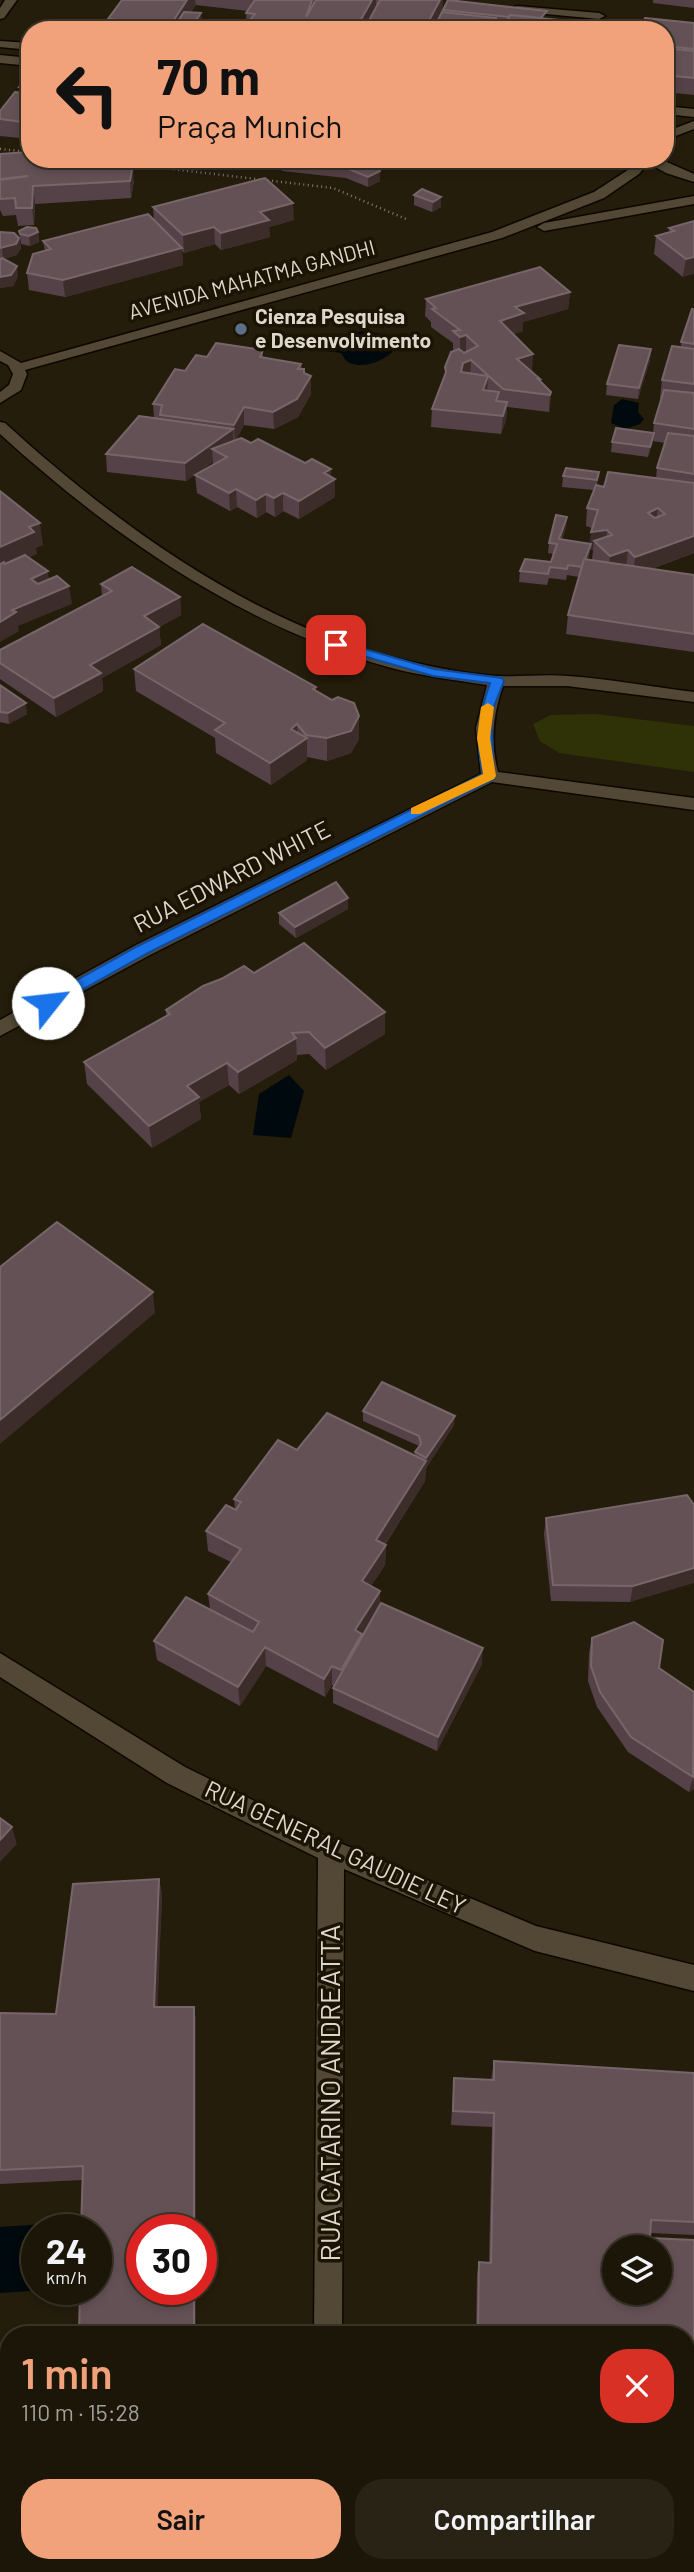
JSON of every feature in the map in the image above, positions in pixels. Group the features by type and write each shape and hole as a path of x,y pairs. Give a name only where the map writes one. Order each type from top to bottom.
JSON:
{"street":[{"path":"0,16 11,0"},
{"path":"515,9 601,12 598,21"},
{"path":"0,44 21,46"},
{"path":"0,59 21,61"},
{"path":"674,111 694,113"},
{"path":"674,133 694,125"},
{"name":"AVENIDA MAHATMA GANDHI","path":"18,368 497,235 599,195 638,168"},
{"path":"666,168 694,178"},
{"name":"AVENIDA MAHATMA GANDHI","path":"497,235 694,200"},
{"path":"0,355 18,368 20,380 16,387 0,399"},
{"path":"0,426 90,502 185,571 296,629 354,651 433,672 497,681 567,681 694,697"},
{"path":"497,681 485,714 485,759 490,776 694,804"},
{"name":"RUA EDWARD WHITE","path":"0,1029 143,950 490,776"},
{"name":"RUA GENERAL GAUDIE LEY","path":"0,1664 176,1775 331,1851 535,1938 694,1978"},
{"name":"RUA CATARINO ANDREATTA","path":"328,2326 331,1851"}],"path":[{"path":"0,149 21,151"},
{"path":"167,168 333,188 466,244"}],"green space":[{"path":"595,714 694,726 694,772 559,753 540,741 533,724 551,715"}],"shaded area":[{"path":"362,331 387,337 394,350 379,361 360,365 348,362 341,353 317,347 330,337"},
{"path":"622,399 639,403 638,412 644,419 640,424 625,429 611,423 614,405"},
{"path":"289,1075 304,1091 291,1138 253,1135 259,1094"},
{"path":"21,2226 21,2292 0,2293 0,2227"}],"building":[{"path":"122,0 187,0 173,21 108,19"},
{"path":"255,0 312,0 306,17 316,0 372,0 360,21 254,21 250,20 255,14 246,13"},
{"path":"380,0 440,0 429,21 369,21"},
{"path":"448,0 547,11 541,18 443,10"},
{"path":"184,12 201,13 195,21 178,21"},
{"path":"442,12 496,18 495,21 438,21"},
{"path":"510,15 570,21 507,21"},
{"path":"645,18 694,23 694,49 674,47 674,21 644,21"},
{"path":"674,49 694,51 694,78 674,76"},
{"path":"15,92 21,93 21,122 0,119 0,111"},
{"path":"21,152 21,168 132,168 130,181 33,186 32,208 16,208 15,198 1,199 0,180 28,176 0,179 0,154"},
{"path":"346,168 378,168 380,171 368,177"},
{"path":"265,178 293,203 260,212 269,220 221,233 214,227 183,235 153,207"},
{"path":"422,189 441,197 433,202 414,195"},
{"path":"148,214 182,248 63,280 27,273 33,254 51,249 43,241"},
{"path":"694,221 694,257 686,259 656,236 674,231 669,228"},
{"path":"27,227 36,228 38,232 29,236 20,234 19,231"},
{"path":"0,232 14,233 19,238 16,244 0,248"},
{"path":"2,258 17,266 11,275 0,277"},
{"path":"540,267 570,292 515,307 524,313 500,321 533,354 517,359 540,379 551,392 550,395 503,389 471,360 463,363 461,372 488,376 483,390 499,392 496,401 507,402 503,416 432,409 451,352 459,349 464,353 478,346 466,335 460,337 453,331 460,330 432,309 436,308 426,299"},
{"path":"694,309 694,344 681,342"},
{"path":"216,343 263,350 260,357 301,364 298,369 304,369 304,373 311,376 297,399 273,412 244,407 234,425 160,415 162,405 153,404 175,369 185,371 196,355 207,357"},
{"path":"619,345 651,349 639,388 607,384"},
{"path":"672,346 694,349 694,384 662,380"},
{"path":"664,390 694,393 694,429 654,423"},
{"path":"139,416 233,429 185,463 106,454"},
{"path":"616,428 654,433 650,447 612,442"},
{"path":"668,433 694,436 694,474 657,468"},
{"path":"241,438 251,443 258,439 305,463 312,459 331,469 324,473 335,479 299,501 283,493 274,498 266,494 256,500 236,489 229,493 195,475 227,457 212,449"},
{"path":"566,468 599,472 597,480 563,476"},
{"path":"608,472 694,483 694,536 635,557 628,550 610,556 594,541 612,535 607,530 591,532 598,510 587,508 596,485 604,487","holes":["658,508 665,514 655,518 648,513"]},
{"path":"0,491 40,523 29,527 34,532 0,547"},
{"path":"556,515 567,517 559,539 591,544 582,567 550,567 548,574 520,571 525,559 551,562 557,544 549,543"},
{"path":"25,555 48,571 31,579 38,584 57,576 69,586 12,610 16,612 0,622 0,564"},
{"path":"584,559 694,575 694,634 568,615"},
{"path":"132,567 180,597 144,616 159,627 90,665 101,673 54,698 0,663 0,650 112,591 101,584"},
{"path":"203,624 316,687 313,689 332,700 338,697 354,703 359,716 351,731 327,738 306,735 297,724 291,729 307,738 270,763 215,730 225,723 134,669"},
{"path":"0,685 26,703 8,713 0,712"},
{"path":"336,882 348,898 295,927 279,913"},
{"path":"304,943 385,1012 325,1048 309,1032 292,1033 296,1038 238,1072 227,1063 187,1086 199,1097 149,1126 84,1062 170,1014 166,1010 203,986 244,966 254,973"},
{"path":"57,1222 153,1292 0,1420 0,1267"},
{"path":"382,1382 455,1416 426,1458 415,1452 421,1444 419,1436 363,1411"},
{"path":"327,1413 426,1461 376,1540 386,1545 362,1581 380,1591 355,1630 362,1634 341,1670 332,1666 324,1679 265,1647 238,1687 154,1641 186,1597 253,1632 259,1622 208,1594 241,1549 206,1531 226,1505 236,1510 241,1502 234,1499 278,1440 297,1450"},
{"path":"687,1495 694,1505 694,1568 633,1586 553,1585 546,1518"},
{"path":"381,1603 483,1648 438,1737 333,1688"},
{"path":"634,1622 663,1640 659,1668 694,1692 693,1777 631,1737 600,1692 591,1666 592,1638"},
{"path":"0,1818 12,1827 0,1840"},
{"path":"159,1879 154,2007 194,2007 194,2214 126,2214 126,2305 194,2305 194,2326 79,2326 80,2305 112,2305 112,2214 82,2214 83,2166 0,2170 0,2013 56,2014 73,1884"},
{"path":"494,2061 694,2073 694,2222 651,2220 650,2235 602,2235 602,2305 672,2305 672,2239 694,2240 694,2326 478,2326 479,2262 491,2263 494,2113 453,2111 454,2078 494,2080"}],"slow traffic":[{"path":"416,811 490,776 485,759 484,738 488,707"}],"place":[{"name":"Cienza Pesquisa e Desenvolvimento","path":"241,329"}],"route":[{"path":"48,1003 143,950 490,776 485,759 485,714 497,681 433,672 336,645"}]}
